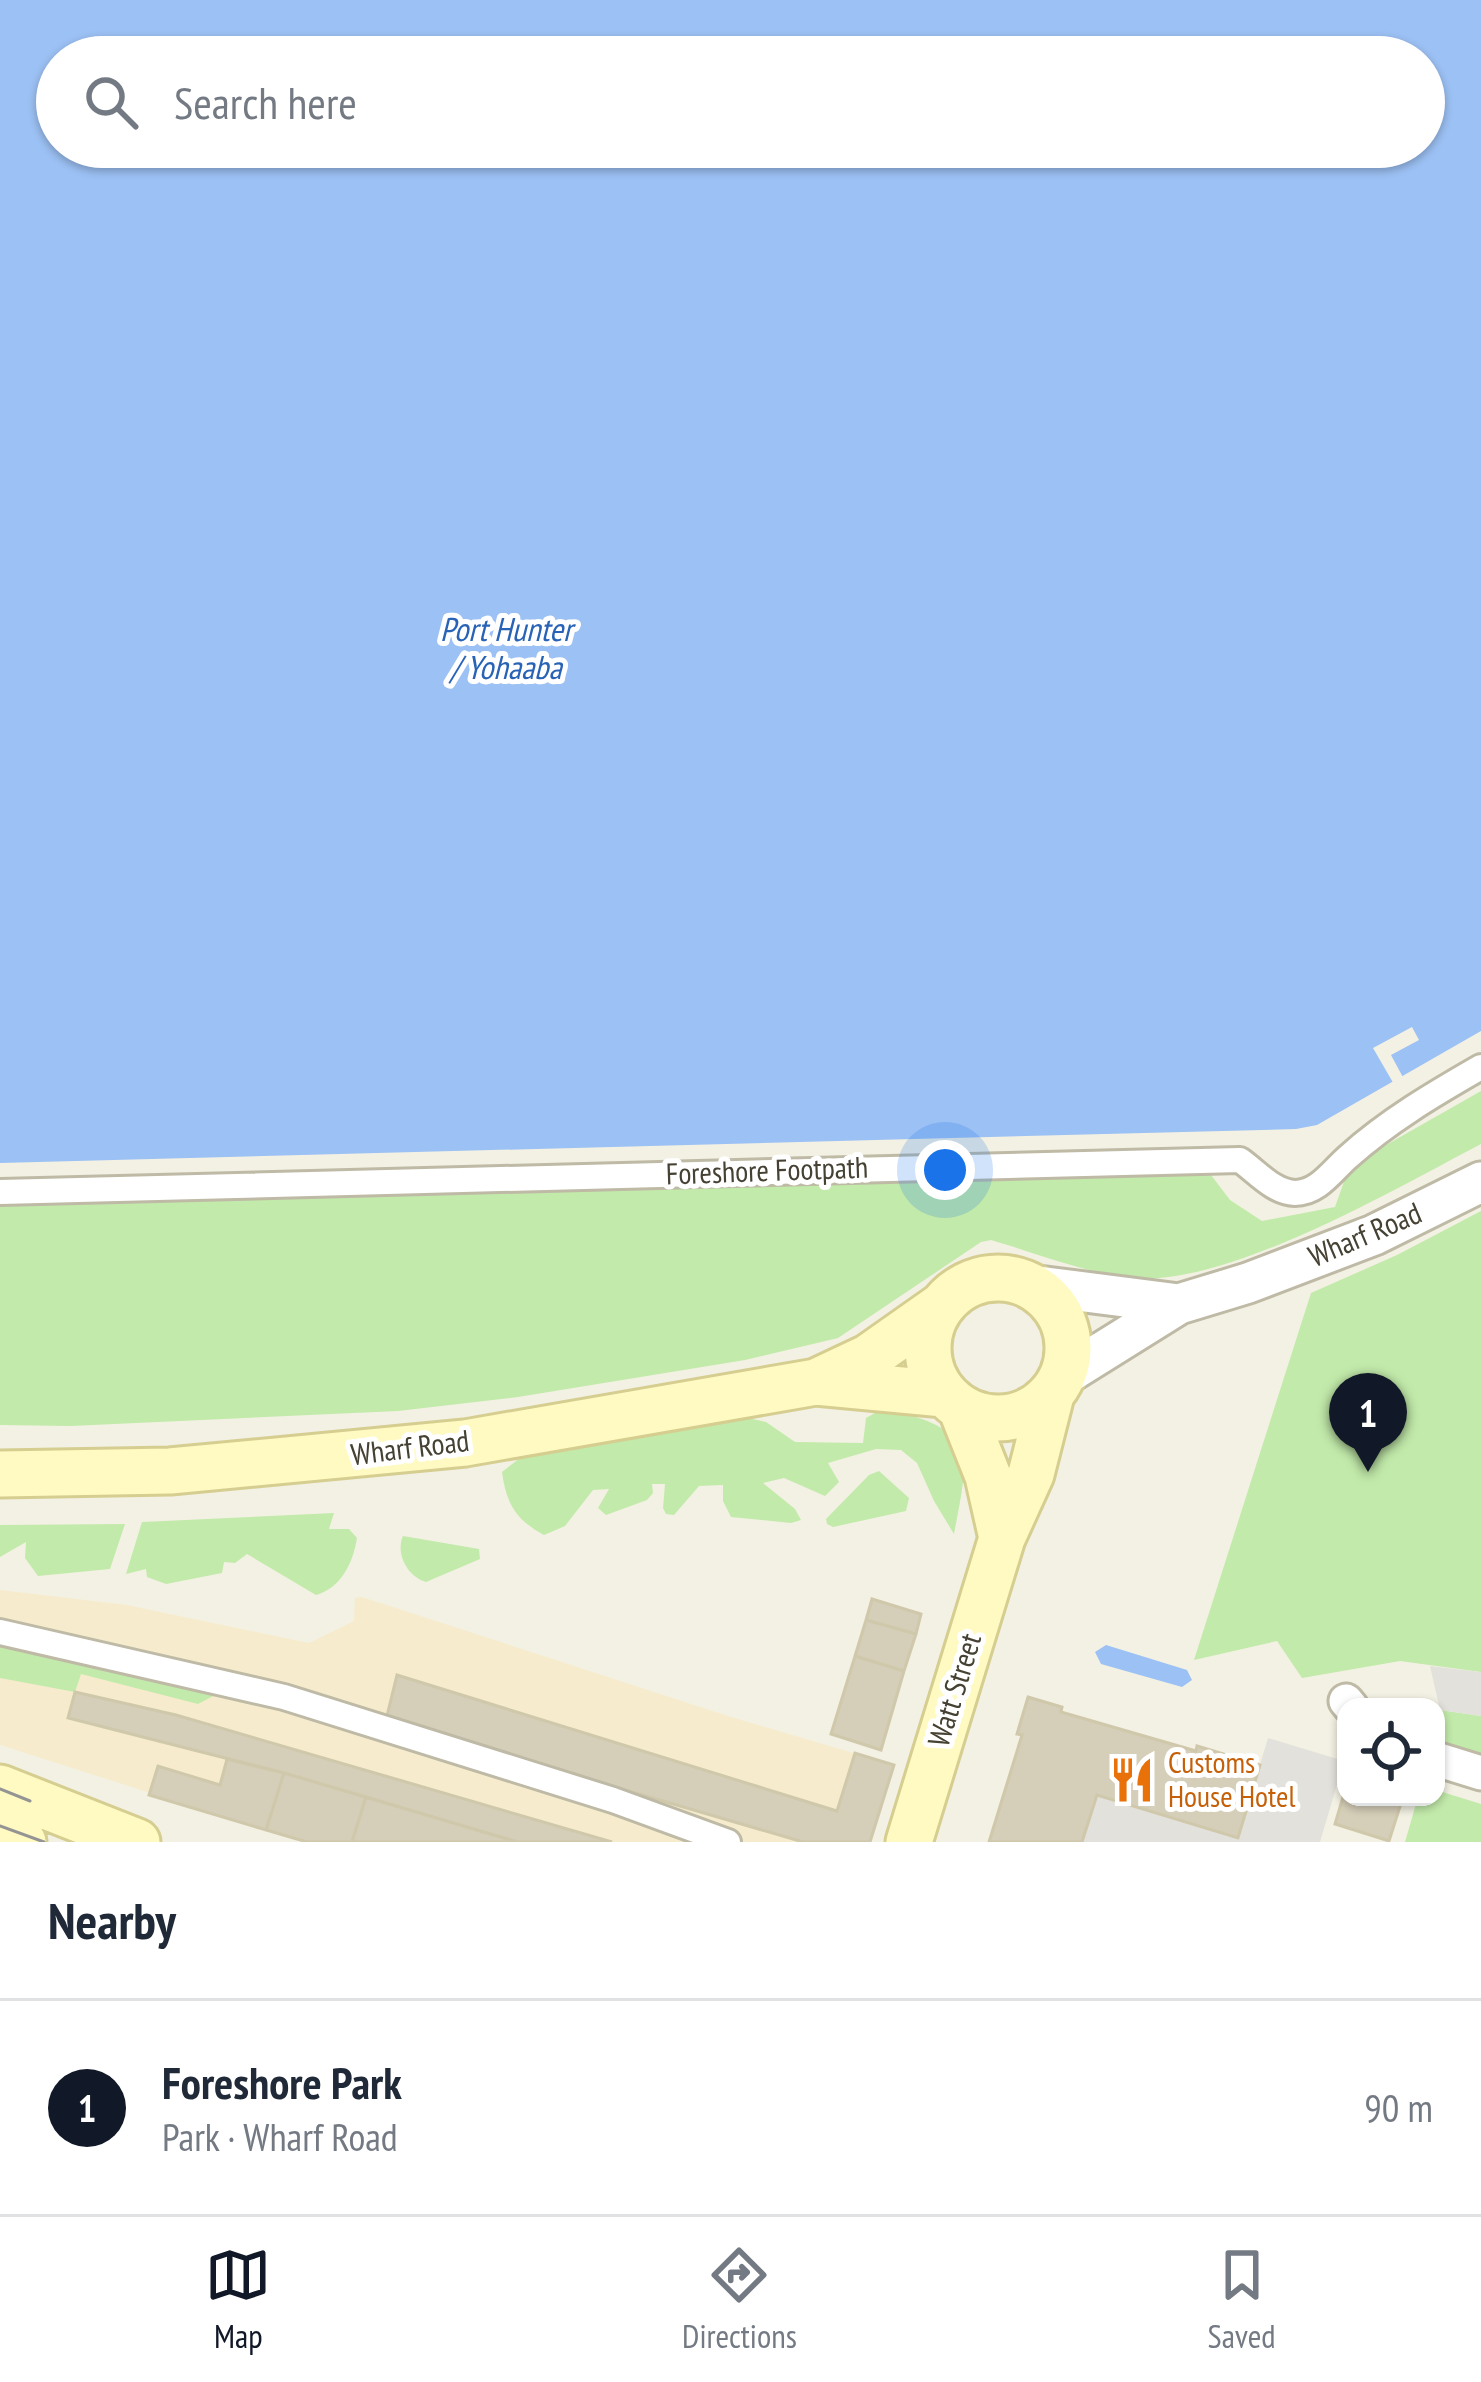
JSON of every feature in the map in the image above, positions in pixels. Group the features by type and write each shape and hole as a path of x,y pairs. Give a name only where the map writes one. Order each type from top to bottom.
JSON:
{"main road":[{"path":"1011,1279 1030,1285 1052,1302 1065,1325 1069,1352 1057,1386 1032,1410 1009,1418 984,1418 952,1401 929,1367 928,1336 940,1307 971,1283 1011,1279"},
{"name":"Wharf Road","path":"0,1474 170,1472 442,1445 816,1382 880,1350 940,1307"},
{"name":"Wharf Road","path":"816,1382 952,1401"},
{"name":"Watt Street","path":"909,1842 1002,1538 1031,1474 1057,1386"},
{"name":"Watt Street","path":"952,1401 988,1476 1002,1538"},
{"path":"0,1835 17,1810 137,1842"}],"street":[{"name":"Foreshore Footpath","path":"0,1192 1240,1160 1277,1190 1300,1193 1321,1184 1348,1156 1406,1111 1481,1067"},
{"name":"Wharf Road","path":"1057,1386 1179,1304 1374,1234 1481,1182"},
{"name":"Wharf Road","path":"1030,1285 1179,1304"},
{"path":"0,1632 284,1697 613,1800 728,1842"},
{"path":"1445,1762 1481,1773"}],"shaded area":[{"path":"0,1590 127,1605 309,1643 354,1621 355,1598 362,1597 894,1765 870,1842 304,1842 0,1745"},
{"path":"1430,1666 1481,1672 1481,1716 1445,1711 1445,1698 1437,1698"},
{"path":"1268,1738 1337,1759 1337,1785 1320,1842 1082,1842 1097,1795 1238,1837"}],"green space":[{"path":"1481,1091 1481,1144 1311,1231 1215,1267 1171,1277 1117,1276 991,1240 981,1242 838,1338 745,1360 398,1411 0,1425 0,1201 1208,1171 1230,1200 1262,1221 1335,1207 1346,1176 1372,1153"},
{"path":"1481,1211 1481,1672 1400,1661 1302,1678 1277,1641 1194,1660 1311,1293"},
{"path":"884,1408 937,1425 960,1448 963,1482 954,1534 917,1463 901,1450 876,1449 828,1463 839,1482 825,1496 784,1478 763,1483 795,1509 801,1520 791,1523 731,1517 723,1501 723,1485 699,1486 674,1515 666,1514 665,1484 652,1484 653,1493 647,1500 606,1515 598,1508 609,1489 593,1490 565,1526 544,1535 519,1517 504,1483 502,1472 529,1451 743,1417 766,1422 795,1442 863,1443 866,1418"},
{"path":"879,1471 909,1498 906,1511 833,1527 827,1524 826,1519 869,1475"},
{"path":"334,1513 329,1529 349,1529 357,1538 339,1580 316,1595 247,1554 235,1563 224,1562 222,1573 166,1584 147,1577 146,1569 126,1574 142,1522"},
{"path":"125,1524 110,1569 38,1576 25,1558 26,1542 0,1557 0,1525"},
{"path":"403,1536 479,1549 480,1559 426,1582 405,1564"},
{"path":"0,1638 223,1691 198,1704 81,1674 75,1692 0,1678"},
{"path":"1445,1711 1481,1716 1481,1764 1445,1754"},
{"path":"1445,1793 1481,1804 1481,1842 1405,1842 1415,1806 1445,1806"}],"water":[{"name":"Port Hunter / Yohaaba","path":"0,0 1481,0 1481,1031 1317,1125 0,1163"},
{"path":"1106,1645 1187,1670 1192,1680 1182,1687 1101,1664 1095,1652"}],"pier":[{"path":"1412,1027 1419,1040 1391,1055 1405,1081 1395,1086 1373,1048"}],"building":[{"path":"872,1599 921,1614 916,1634 866,1620"},
{"path":"866,1620 916,1634 904,1671 855,1656"},
{"path":"855,1656 904,1671 881,1750 831,1734"},
{"path":"397,1675 837,1811 855,1753 894,1765 870,1842 803,1842 386,1720"},
{"path":"75,1692 176,1715 612,1842 518,1842 284,1773 68,1718"},
{"name":"Customs House Hotel","path":"1028,1697 1062,1707 1061,1712 1260,1765 1238,1838 1097,1795 1082,1842 989,1842 1022,1735 1017,1734"},
{"path":"227,1759 284,1773 266,1830 149,1795 158,1766 220,1785"},
{"path":"284,1773 366,1797 352,1842 307,1842 266,1830"},
{"path":"366,1797 517,1842 352,1842"},
{"path":"1340,1806 1400,1806 1389,1841 1335,1824"}],"tram line":[{"path":"0,1789 30,1801"},
{"path":"0,1826 44,1842"}],"place":[{"name":"Foreshore Park","path":"1368,1472"},
{"name":"Customs House Hotel","path":"1132,1780"}]}
